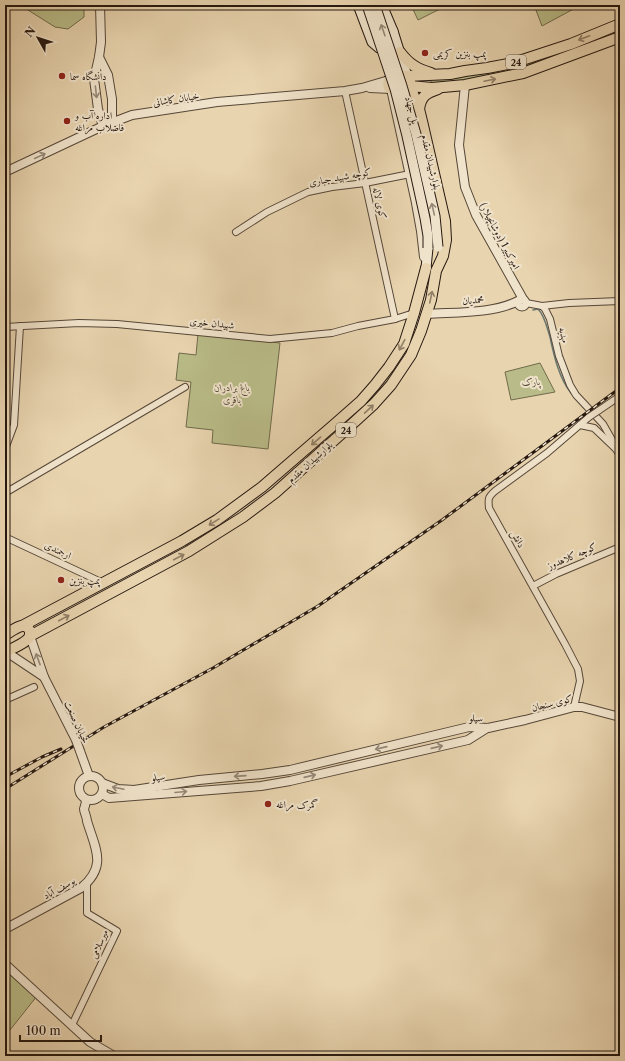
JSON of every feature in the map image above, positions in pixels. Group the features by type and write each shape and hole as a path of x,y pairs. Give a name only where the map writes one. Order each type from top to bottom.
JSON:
{"main road":[{"path":"358,5 372,42 379,48 388,47 394,40 393,31"},
{"name":"پل جهاد","path":"367,5 395,89 405,139 425,218 428,236 426,268"},
{"name":"پل جهاد","path":"375,5 416,134 435,216 438,247 436,271"},
{"path":"382,5 393,31 407,76"},
{"name":"24","path":"620,24 571,44 513,63 445,75 396,77 390,84 395,90 410,86 432,88 465,85 523,73 620,37"},
{"path":"400,52 410,64 433,73 445,75"},
{"path":"432,88 428,85 427,80 434,75"},
{"name":"24","path":"407,76 410,81 410,86"},
{"name":"بلوارشهیدان مقدم","path":"30,636 215,536 265,501 374,404 391,385 411,355 427,314 436,271 444,256 446,240 445,221 426,137 419,109 410,86"},
{"path":"419,109 420,102 423,97 430,92 444,87"},
{"path":"405,139 413,131 420,132 426,137"},
{"name":"بلوارشهیدان مقدم","path":"22,626 182,541 216,521 262,487 336,424 375,385 404,344 414,314 426,268"},
{"path":"22,626 26,626 28,628 30,636"},
{"name":"24","path":"5,635 22,626"},
{"name":"24","path":"5,651 10,650 30,636"}],"street":[{"path":"100,5 100,57 94,78 98,109 103,126"},
{"path":"100,57 108,75 112,99 112,123"},
{"name":"24","path":"390,84 405,139 410,174 422,231 426,268"},
{"name":"خیابان کاشانی","path":"5,172 103,126 132,115 217,102 345,91 390,84"},
{"name":"امیرکبیر1 (دوشابچیلار)","path":"465,85 459,145 465,187 476,215 522,302"},
{"name":"کوی لاله","path":"345,91 395,319"},
{"name":"کوچه شهید جباری","path":"236,232 267,212 308,192 410,174"},
{"path":"522,302 542,306 569,303 620,301"},
{"name":"محمدیان","path":"427,314 484,310 522,302"},
{"name":"مهدیه","path":"542,306 550,319 559,356 570,385 576,395 603,424 616,445 620,455"},
{"name":"شهیدان خیری","path":"5,327 79,323 118,324 270,339 332,333 414,314"},
{"path":"5,449 14,425 20,326"},
{"path":"5,493 185,387"},
{"name":"دانش","path":"574,707 580,681 578,669 489,508 488,502 489,496 495,491 547,453 590,417 620,396"},
{"path":"580,425 594,428 616,445"},
{"name":"ارجمندی","path":"5,537 99,581 100,584"},
{"name":"کوچه کلاهدوز","path":"533,586 556,574 620,547"},
{"name":"خیابان صنعت","path":"30,636 44,677 76,740 89,776"},
{"name":"خیابان صنعت","path":"5,651 44,677"},
{"path":"5,700 34,687"},
{"name":"کوی سنجان","path":"488,728 574,707 582,707 620,717"},
{"name":"سیلو","path":"102,794 109,798 156,791 199,780 290,770 469,727 488,728"},
{"name":"سیلو","path":"102,783 118,788 156,791 261,786 468,740 488,728"},
{"path":"261,786 262,774"},
{"path":"89,776 94,776 97,777 102,783 102,794 96,800 86,800 81,795 79,787 82,779 89,776"},
{"name":"یوسف آباد","path":"5,929 81,888 87,883 96,868 98,856 84,809 86,800"},
{"name":"میرسلامی","path":"72,1025 118,931 87,913 87,883"},
{"path":"5,964 90,1042 114,1056"}],"green space":[{"path":"20,5 84,5 84,17 68,29 55,27"},
{"path":"411,5 448,5 418,20"},
{"path":"534,5 581,5 542,26"},
{"path":"620,26 620,34 521,70 478,79 431,85 431,79 453,76"},
{"name":"باغ برادران باقری","path":"198,334 280,343 268,449 212,443 213,430 186,427 191,382 176,380 179,353 196,355"},
{"name":"پارک","path":"540,363 555,392 511,400 505,372"},
{"path":"11,974 37,996 10,1030 5,1026 5,981"}],"waterway":[{"path":"533,310 538,309 544,319 563,381 571,393"},
{"path":"614,439 620,446"}],"railway":[{"path":"5,789 104,727 213,668 318,606 442,520 620,388"},
{"path":"5,777 42,757 61,749"}],"place":[{"name":"پمپ بنزین کریمی","path":"425,53"},
{"name":"دانشگاه سما","path":"62,76"},
{"name":"اداره آب و فاضلاب مراغه","path":"67,121"},
{"name":"پمپ بنزین","path":"61,580"},
{"name":"گمرک مراغه","path":"268,804"}]}
